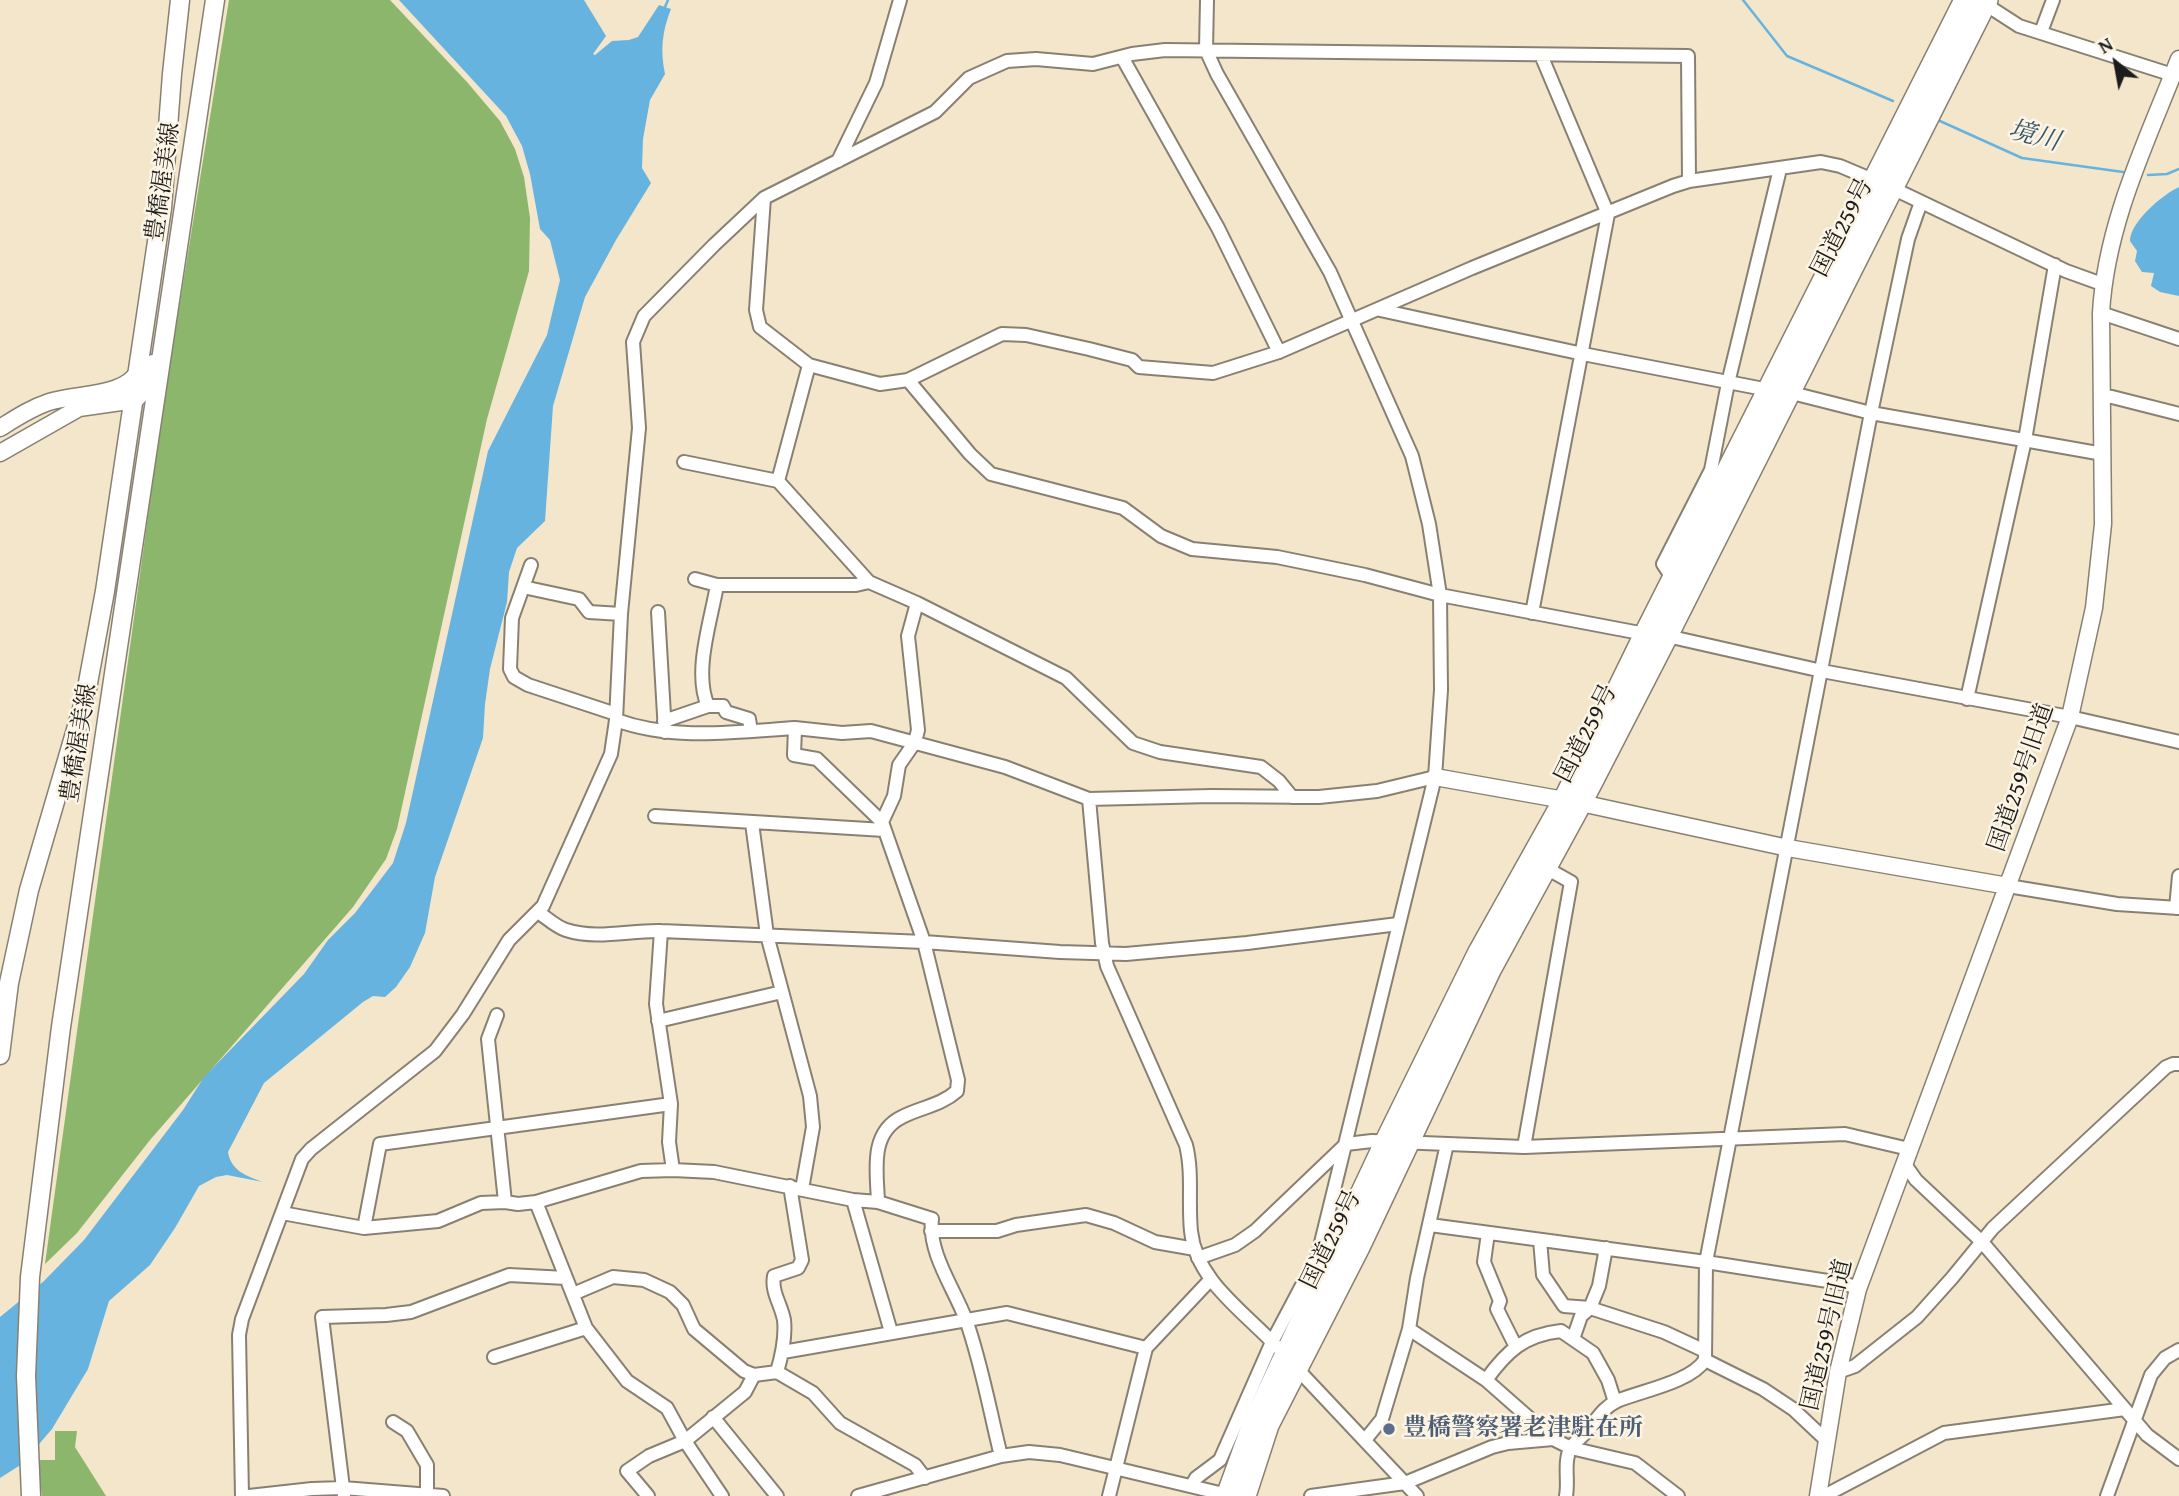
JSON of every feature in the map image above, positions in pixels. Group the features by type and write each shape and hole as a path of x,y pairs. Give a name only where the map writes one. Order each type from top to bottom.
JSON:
{"highway":[{"name":"国道259号","path":"1233,1496 1359,1247 1490,970 1546,868 1645,634 1779,391 1979,1"},
{"name":"国道259号","path":"1233,1496 1253,1424 1386,1141 1479,952 1572,802 1667,636 1779,391"}],"main road":[{"name":"豊橋渥美線","path":"0,1055 9,983 29,890 85,699 106,591 162,208 180,0"},
{"name":"豊橋渥美線","path":"31,1496 26,1376 30,1277 61,1027 215,0"}],"street":[{"path":"0,453 71,412 89,405 135,400 147,388 151,378 201,41 215,0"},
{"path":"838,162 876,83 900,0"},
{"path":"1192,1485 1196,1478 1220,1460 1318,1255 1434,777 1441,690 1440,595 1429,524 1412,456 1330,272 1217,74 1206,50 1207,0"},
{"path":"2041,32 2053,0"},
{"path":"1979,1 2019,26 2173,75"},
{"path":"242,1496 239,1335 242,1319 302,1159 435,1051 463,1014 509,940 543,906 611,754 639,428 632,342 644,316 764,198 935,112 969,78 1007,61 1036,59 1093,64 1165,50 1688,56 1689,181"},
{"path":"1532,612 1608,214 1541,55"},
{"path":"1122,57 1218,228 1279,352"},
{"name":"国道259号旧道","path":"1818,1496 1839,1372 1858,1289 2070,717 2094,608 2103,524 2102,284 2124,196 2179,59"},
{"path":"764,198 757,310 760,327 809,365 880,384 908,380 1002,334 1026,335 1089,349 1132,360 1139,367 1213,373 1279,352 1472,268 1672,186 1689,181 1821,162 1840,166 1884,185 2055,265 2102,284"},
{"path":"1674,579 1663,564 1711,470 1728,383 1780,169"},
{"path":"1566,1496 1571,1448 1601,1412 1615,1402 1688,1374 1701,1365 1705,1355 1706,1262 1871,413 1908,239 1921,202"},
{"path":"1967,699 2025,440 2055,265"},
{"path":"1380,310 1583,354 1779,391 1871,413 2103,454"},
{"path":"2101,313 2179,339"},
{"path":"778,481 809,365"},
{"path":"0,428 46,403 120,388 134,379 139,370"},
{"path":"908,380 970,454 991,474 1124,508 1161,536 1192,549 1278,557 1365,575 1440,595 1645,634"},
{"path":"88,394 135,400 148,408 153,421"},
{"path":"2101,396 2179,414"},
{"path":"107,404 120,418 128,450"},
{"path":"684,462 778,481 869,582 918,603 1066,678 1133,743 1160,752 1261,767 1279,781 1292,797"},
{"path":"531,565 512,618 510,669 514,677 640,729 664,727 698,734 795,728 842,733 871,731 1005,767 1089,799 1319,797 1377,791 1434,777 1572,802 1788,848 2118,904 2177,908 2179,876"},
{"path":"695,579 717,585 856,585 869,582"},
{"path":"709,706 702,692 702,668 717,585"},
{"path":"523,587 579,599 589,612 621,614"},
{"path":"883,826 894,796 899,765 915,742 918,730 908,636 918,603"},
{"path":"659,612 664,727"},
{"path":"1667,636 1822,671 2070,717 2179,742"},
{"path":"664,727 709,706 723,706 726,712 749,719 751,731"},
{"path":"795,728 794,755 817,759 883,826 924,942 958,1080 957,1091 946,1101 902,1116 880,1140 876,1154 878,1202"},
{"path":"1089,799 1104,954 1116,989 1186,1144 1191,1170 1191,1231 1200,1264 1211,1279 1275,1345"},
{"path":"655,816 752,823 883,826"},
{"path":"752,823 767,935 810,1096 813,1127 796,1187 802,1260 798,1268 774,1276 772,1285 783,1320 783,1352 777,1372"},
{"path":"1524,1147 1571,882 1546,868"},
{"path":"538,912 565,930 600,935 640,930 924,942 1104,954 1247,943 1398,924"},
{"path":"661,931 656,1004 671,1104 669,1142 673,1170"},
{"path":"659,1021 782,992"},
{"path":"497,1015 488,1040 505,1202"},
{"path":"1839,1372 1855,1366 1917,1317 1993,1228 2166,1067 2179,1064"},
{"path":"364,1228 380,1144 671,1104"},
{"path":"931,1231 981,1233 1086,1216 1114,1223 1155,1242 1197,1254 1235,1245 1255,1231 1346,1144 1409,1141 1524,1147 1845,1134 1906,1156 1916,1180 1982,1242 2154,1442 2179,1459"},
{"path":"1365,1440 1382,1419 1409,1329 1417,1278 1447,1144"},
{"path":"282,1213 364,1228 438,1221 472,1205 536,1202 640,1171 673,1170 714,1172 853,1200 878,1202 932,1219 931,1231 945,1274 966,1320 1001,1456"},
{"path":"853,1200 891,1332"},
{"path":"536,1202 586,1328 627,1381 667,1408 722,1496"},
{"path":"1430,1225 1847,1283 1858,1289"},
{"path":"1488,1233 1484,1262 1500,1301 1497,1309 1515,1345"},
{"path":"1540,1240 1544,1275 1564,1306 1590,1308 1664,1332 1793,1409 1827,1441"},
{"path":"1573,1339 1581,1316 1590,1308 1599,1286 1606,1248"},
{"path":"344,1492 321,1317 411,1312 509,1275 566,1278"},
{"path":"573,1294 614,1277 644,1279 670,1292 683,1306 694,1329 744,1371 754,1375 777,1372 813,1393 840,1423 915,1465 926,1478"},
{"path":"1109,1496 1146,1348 1211,1279"},
{"path":"783,1352 1007,1313 1146,1348"},
{"path":"494,1357 586,1328"},
{"path":"1409,1329 1486,1380 1553,1439 1571,1448 1634,1463 1678,1496"},
{"path":"1486,1380 1515,1345 1561,1331 1593,1353 1608,1380 1615,1402"},
{"path":"2107,1496 2151,1375 2165,1358 2179,1350"},
{"path":"1302,1374 1417,1496"},
{"path":"642,1494 627,1471 649,1456 685,1440 745,1392 754,1375"},
{"path":"1824,1496 1944,1433 2125,1409"},
{"path":"713,1417 777,1496"},
{"path":"393,1422 407,1431 427,1465 427,1495"},
{"path":"1311,1496 1405,1483 1492,1447 1553,1439"},
{"path":"858,1496 890,1492 926,1478 1001,1456 1029,1452 1059,1455 1233,1496"},
{"path":"249,1496 312,1489 443,1496"}],"green space":[{"path":"229,0 390,0 500,121 515,149 524,177 530,218 529,271 487,419 397,829 386,859 353,907 150,1140 77,1233 45,1264 163,407"},
{"path":"55,1431 77,1431 75,1447 106,1496 42,1496 37,1460 55,1460"}],"water":[{"path":"399,0 584,0 606,36 593,54 595,55 612,41 638,37 659,5 671,9 663,41 665,74 650,100 643,139 642,168 651,183 585,297 553,406 545,521 517,548 509,572 507,602 490,669 483,738 435,877 425,933 410,967 385,997 373,996 363,1002 264,1083 228,1152 236,1168 263,1182 227,1175 216,1177 199,1186 150,1265 109,1301 88,1369 52,1429 22,1464 0,1478 0,1317 44,1281 84,1240 183,1110 204,1077 304,974 328,940 355,913 393,863 406,823 488,451 547,335 560,280 550,240 540,229 522,146 506,116"},
{"path":"2179,187 2179,296 2160,292 2151,286 2154,273 2142,272 2135,261 2137,251 2130,241 2131,234 2141,218 2164,196"}],"waterway":[{"name":"境川","path":"665,7 668,0"},
{"name":"境川","path":"1743,0 1787,56 1893,101"},
{"name":"境川","path":"1940,121 2022,158 2123,172"},
{"name":"境川","path":"2148,175 2167,174 2179,169"}],"place":[{"name":"豊橋警察署老津駐在所","path":"1389,1429"}]}
